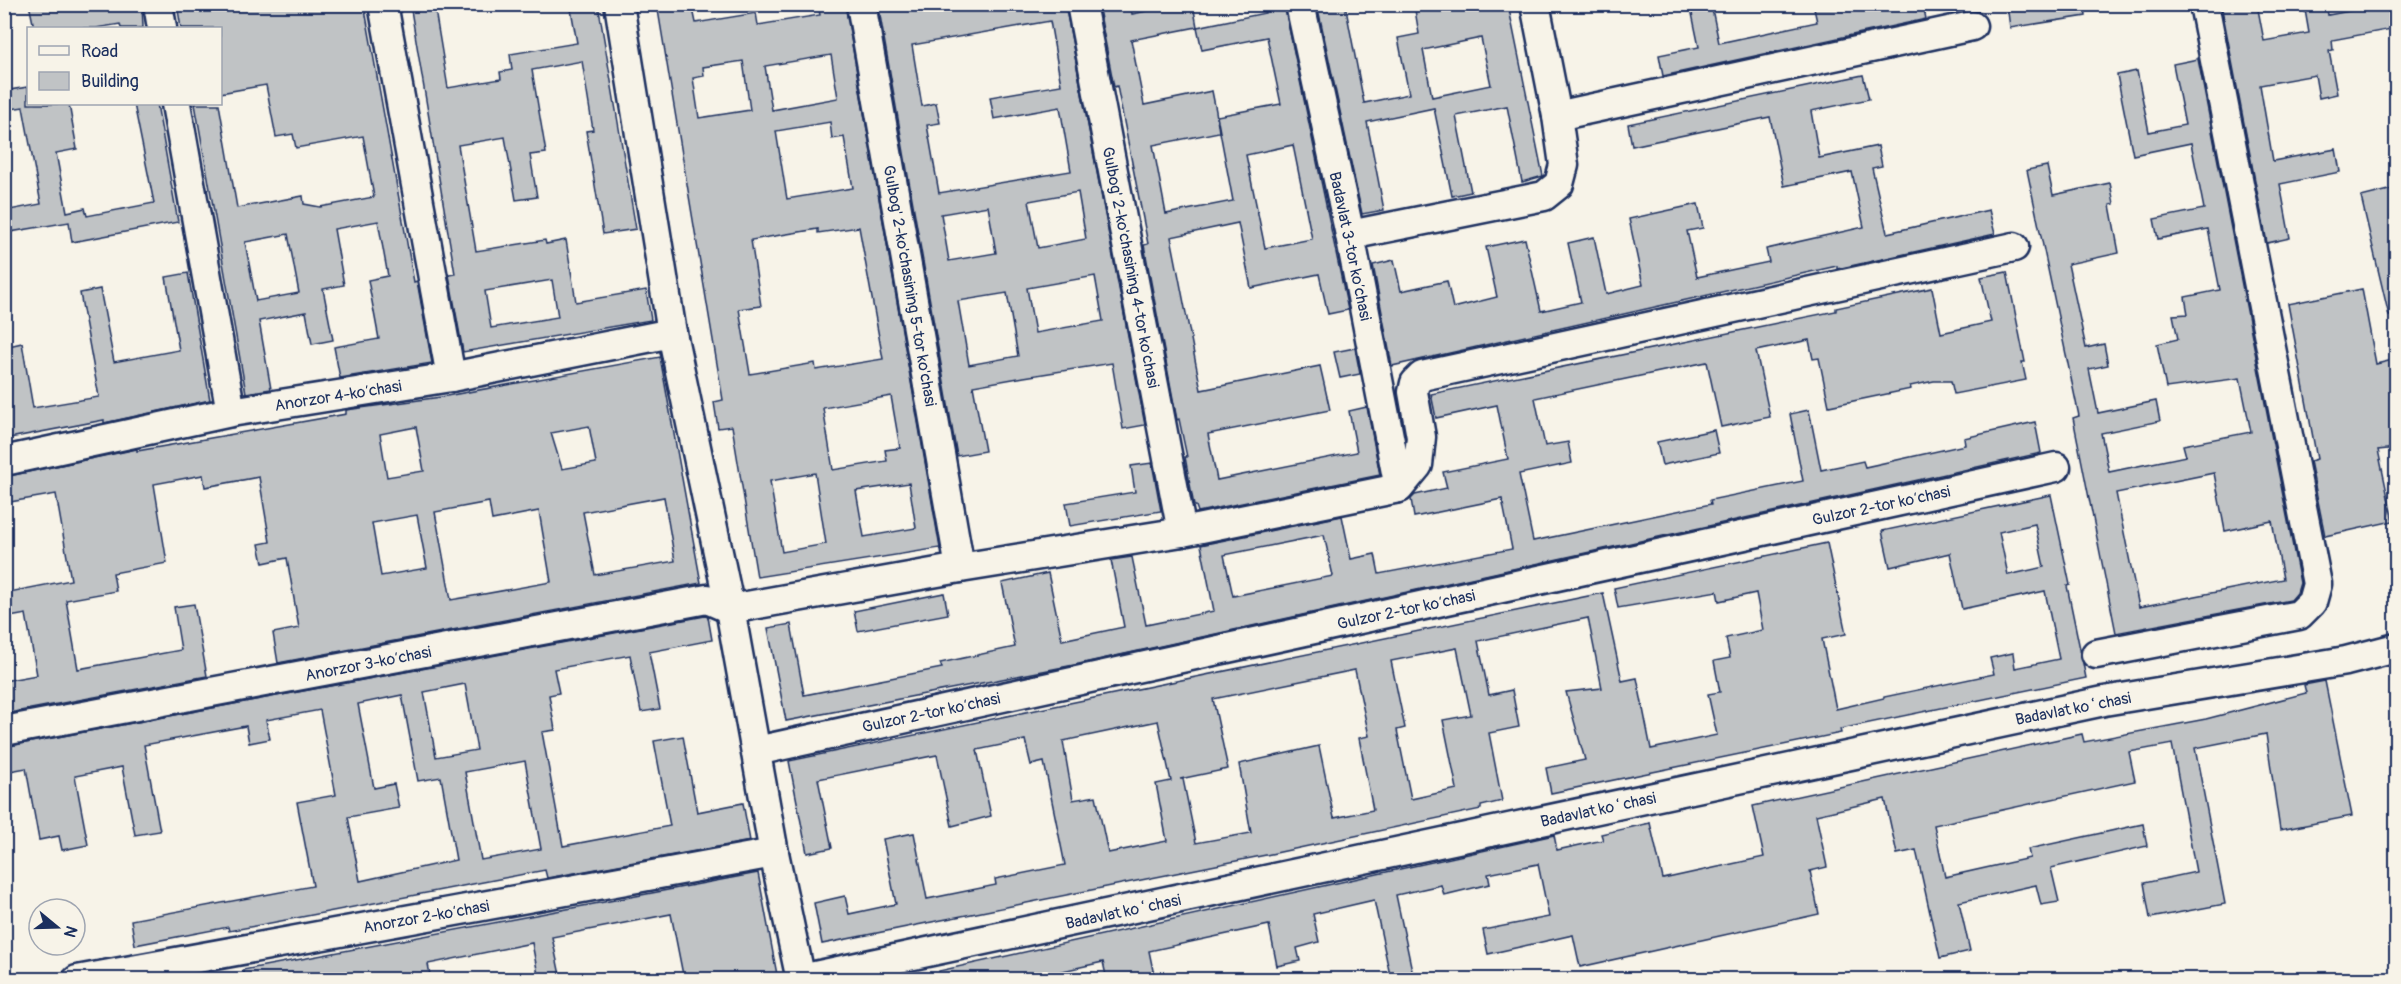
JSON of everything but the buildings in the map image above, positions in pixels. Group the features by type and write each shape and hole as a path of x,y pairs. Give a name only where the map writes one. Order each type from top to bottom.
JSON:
{"street":[{"path":"158,4 162,27"},
{"path":"383,4 450,377"},
{"path":"619,4 672,333 730,609 774,853 801,979"},
{"name":"Gulbog' 2-ko'chasining 5-tor ko'chasi","path":"861,4 960,568"},
{"name":"Gulbog' 2-ko'chasining 4-tor ko'chasi","path":"1081,4 1182,532"},
{"name":"Badavlat 3-tor koʼchasi","path":"1300,4 1350,235 1399,489"},
{"path":"1350,235 1544,196 1559,184 1564,165 1535,4"},
{"path":"2096,654 2299,615 2312,602 2317,584 2204,4"},
{"path":"1557,116 1972,26"},
{"path":"176,105 231,412"},
{"path":"730,609 1182,532 1399,489 1418,465 1421,437 1413,392 1415,383 1422,376 2014,248"},
{"name":"Аnorzor 4-koʼchasi","path":"4,461 231,412 450,377 672,333"},
{"name":"Gulzor 2-tor koʼchasi","path":"756,751 2056,467"},
{"name":"Аnorzor 3-koʼchasi","path":"4,731 707,599 730,609"},
{"name":"Badavlat koʻchasi","path":"801,979 2104,701 2346,661 2397,648"},
{"name":"Аnorzor 2-koʼchasi","path":"77,980 774,853"}]}
